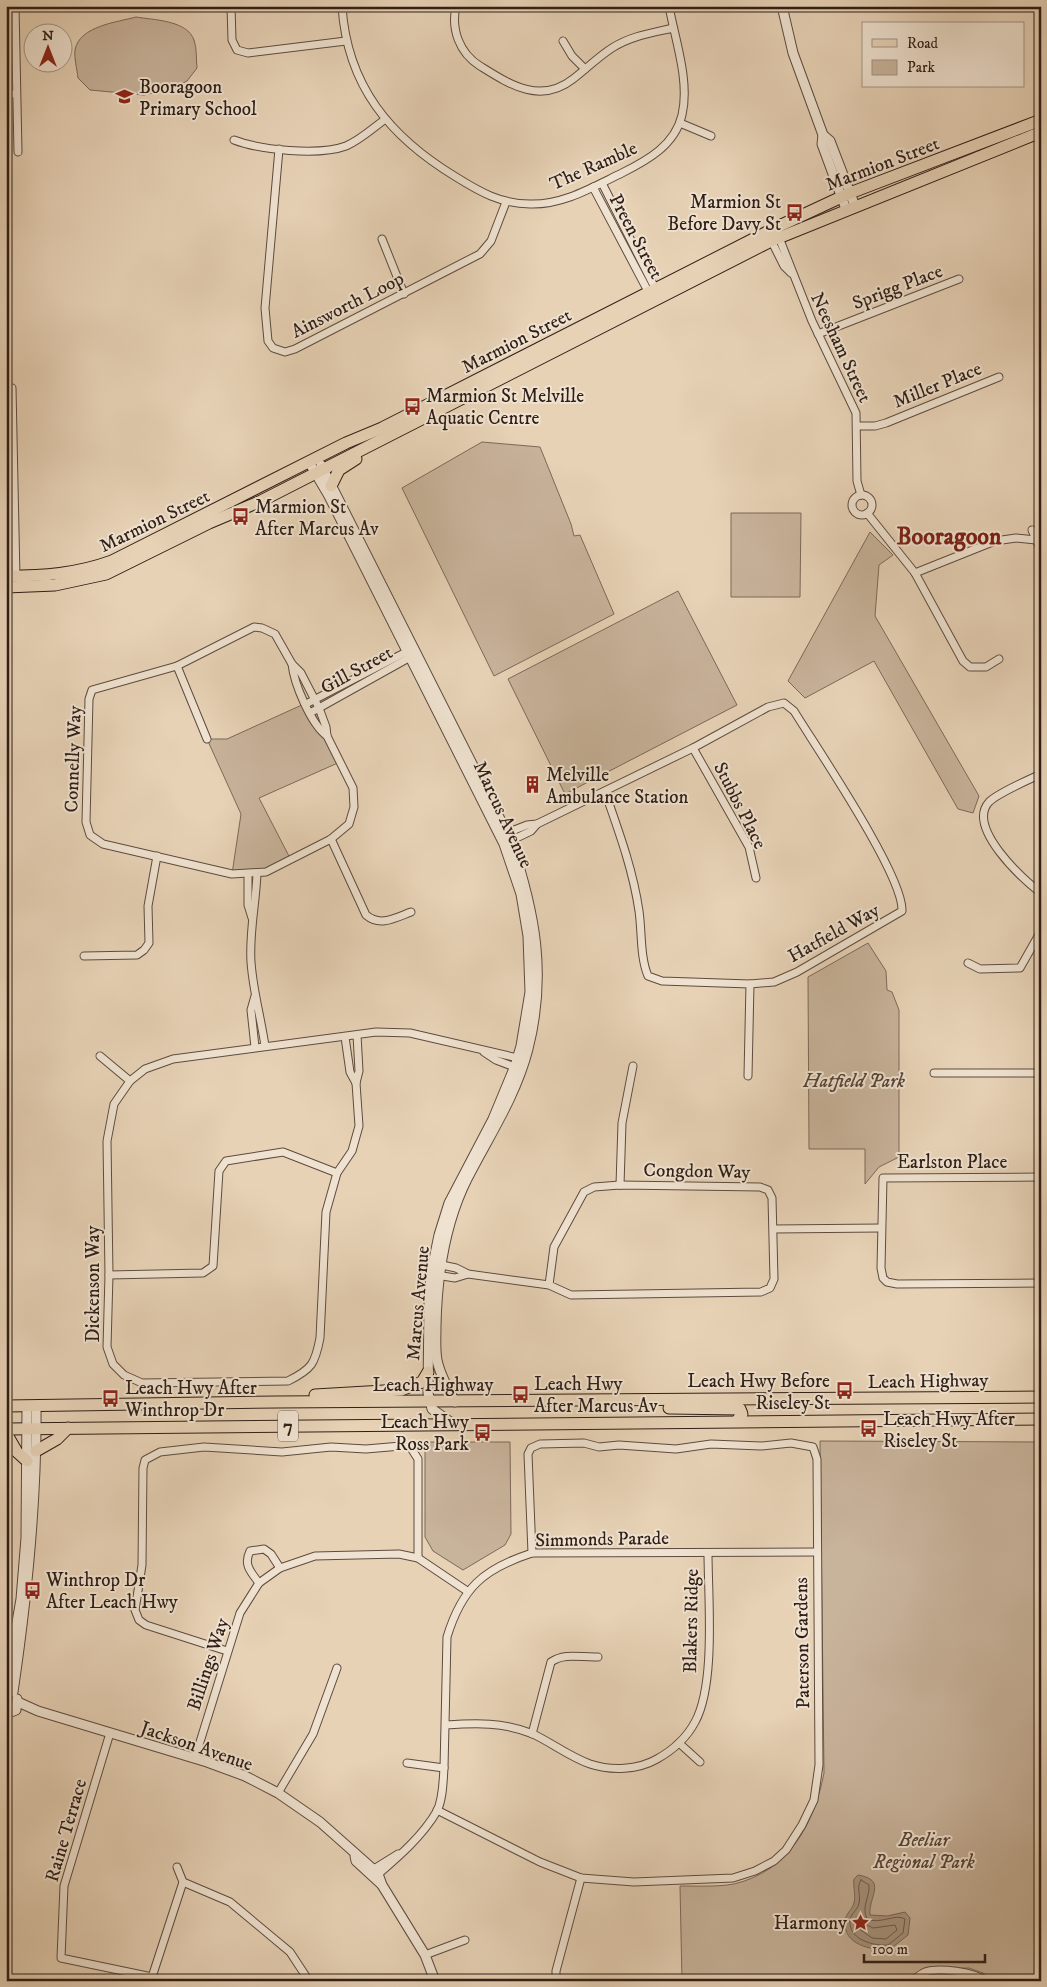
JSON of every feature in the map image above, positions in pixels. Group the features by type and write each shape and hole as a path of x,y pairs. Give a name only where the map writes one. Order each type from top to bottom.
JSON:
{"main road":[{"name":"Marmion Street","path":"11,581 75,573 112,561 313,460 654,294 846,195 1041,120"},
{"name":"Marmion Street","path":"773,234 850,208 1041,132"},
{"name":"Marmion Street","path":"11,581 55,585 106,574 209,523 262,501 394,433 654,294"},
{"path":"332,486 340,470 394,433"},
{"path":"277,1402 306,1395 401,1390 422,1382 428,1372"},
{"name":"Leach Highway","path":"6,1406 277,1402 1041,1397"},
{"path":"794,1399 794,1422"},
{"path":"645,1400 661,1408 740,1408 742,1414 737,1421"},
{"name":"7","path":"6,1429 1041,1419"},
{"path":"36,1451 57,1439 68,1428"},
{"path":"6,1433 17,1452 27,1460"}],"street":[{"path":"15,6 18,152"},
{"path":"231,6 232,40 237,50 248,53 346,41"},
{"name":"The Ramble","path":"342,6 346,41 360,80 384,120 414,149 482,193 506,202 530,204 555,202 602,183 654,156 668,142 680,123 684,93 669,6"},
{"path":"456,6 455,31 464,50 475,62 507,84 531,90 547,90 566,84 610,49 630,39 673,28"},
{"path":"782,6 793,53 823,135 822,144 846,195 850,208"},
{"path":"564,40 572,56 585,69"},
{"path":"6,94 16,94"},
{"path":"234,140 249,145 279,149 336,149 353,143 384,120"},
{"path":"680,123 711,136"},
{"name":"Ainsworth Loop","path":"279,149 275,211 266,284 268,342 273,348 285,352 295,349 480,254 491,240 506,202"},
{"name":"Preen Street","path":"602,183 654,294"},
{"name":"Preen Street","path":"593,187 654,294"},
{"name":"Neesham Street","path":"773,234 790,264 791,273 818,334 856,413 858,426 857,482 861,495"},
{"path":"382,239 404,294"},
{"name":"Sprigg Place","path":"818,334 959,278"},
{"name":"Miller Place","path":"858,426 875,426 886,423 998,377"},
{"path":"11,581 12,388"},
{"name":"Marcus Avenue","path":"313,460 506,838 521,894 528,936 530,992 520,1064 449,1203 435,1275 428,1372 430,1402"},
{"name":"Marcus Avenue","path":"319,471 332,486 411,653"},
{"name":"Neesham Street","path":"861,495 866,496 871,501 871,509 868,513 858,514 852,509 852,501 861,495"},
{"name":"Neesham Street","path":"868,513 915,573 963,660 970,667 986,667 999,658"},
{"path":"1032,530 1040,551"},
{"path":"915,573 995,541 1016,538 1036,540"},
{"name":"Connelly Way","path":"254,627 262,628 275,634 292,664 301,673 315,699 326,727 327,736 353,788 354,808 349,824 331,839 266,872 248,874 232,874 103,844 90,835 86,822 89,699 92,690 177,666 254,627"},
{"name":"Gill Street","path":"306,704 411,653"},
{"name":"Gill Street","path":"310,712 411,653"},
{"name":"Connelly Way","path":"292,664 293,678 318,730 327,736"},
{"path":"177,666 207,739"},
{"name":"Hatfield Way","path":"506,838 527,825 537,824 693,748 768,707 784,703 794,710 879,850 903,901 902,910 892,918 797,972 774,982 750,984 662,981 648,976 644,967 639,912 628,857 605,792"},
{"name":"Stubbs Place","path":"693,748 748,847 756,878"},
{"path":"1041,774 989,802 984,812 984,825 1003,858 1024,881 1041,893"},
{"path":"331,839 366,915 372,921 382,922 411,912"},
{"path":"84,956 137,955 144,950 149,943 148,906 157,856"},
{"path":"258,873 256,905 252,919 251,960 255,996 260,1008 265,1046"},
{"path":"248,874 248,905 252,919"},
{"path":"968,963 980,969 1020,968 1041,931"},
{"path":"748,1076 750,984"},
{"path":"255,996 251,1010 255,1047"},
{"name":"Dickenson Way","path":"357,1035 360,1071 356,1083 359,1126 352,1151 337,1173 326,1212 320,1338 316,1359 306,1372 288,1381 142,1383 124,1376 112,1364 107,1348 110,1274 107,1142 114,1104 130,1081 145,1069 173,1059 376,1032 410,1033 484,1052 496,1060 520,1064"},
{"name":"Dickenson Way","path":"345,1037 350,1072 356,1083"},
{"path":"100,1056 130,1081"},
{"path":"620,1185 622,1123 632,1066"},
{"path":"934,1073 1041,1072"},
{"path":"110,1274 203,1273 213,1266 220,1171 226,1161 283,1152 337,1173"},
{"name":"Earlston Place","path":"1041,1176 883,1178 880,1228 882,1273 887,1282 898,1284 1041,1284"},
{"name":"Congdon Way","path":"437,1264 456,1268 468,1274 549,1285 571,1295 761,1292 770,1288 774,1279 772,1198 768,1190 760,1187 620,1185 594,1187 584,1192 554,1246 549,1285"},
{"path":"774,1229 880,1228"},
{"name":"Congdon Way","path":"435,1275 455,1278 468,1274"},
{"name":"Marcus Avenue","path":"435,1275 436,1358 442,1376 455,1402"},
{"path":"430,1402 432,1409 453,1424"},
{"path":"8,1690 31,1564 36,1451 31,1406"},
{"path":"6,1714 17,1706 8,1690 24,1566 27,1460 32,1428"},
{"name":"Paterson Gardens","path":"437,1810 532,1858 581,1878 634,1882 698,1881 733,1878 755,1871 774,1860 786,1850 802,1825 814,1800 819,1765 816,1552 817,1458 813,1447 791,1443 761,1446 711,1444 676,1449 620,1445 599,1447 584,1443 540,1444 531,1448 528,1454 532,1553"},
{"path":"227,1651 146,1626 139,1620 136,1610 142,1565 143,1468 145,1460 150,1455 170,1450 204,1448 282,1452 331,1447 366,1449 401,1446 411,1448 418,1459 418,1558"},
{"path":"259,1583 247,1566 246,1558 250,1551 264,1549 271,1554 280,1568"},
{"name":"Simmonds Parade","path":"373,1874 403,1852 437,1810 443,1788 447,1637 467,1592 499,1566 532,1553 816,1552"},
{"name":"Blakers Ridge","path":"446,1724 487,1723 532,1734 590,1764 608,1768 627,1768 651,1762 679,1744 695,1722 709,1666 708,1553"},
{"name":"Billings Way","path":"195,1758 240,1613 259,1583 280,1568 315,1556 398,1554 418,1558 467,1592"},
{"path":"532,1734 551,1662 558,1657 566,1655 598,1657"},
{"path":"278,1793 313,1734 337,1668"},
{"name":"Jackson Avenue","path":"17,1706 195,1758 245,1776 278,1793 320,1822 355,1854 356,1861 373,1874 382,1885 425,1955 434,1981"},
{"name":"Raine Terrace","path":"110,1733 64,1886 61,1958 154,1979"},
{"path":"679,1744 700,1762"},
{"path":"407,1763 444,1768"},
{"path":"154,1979 183,1882 177,1867"},
{"path":"556,1981 556,1971 581,1878"},
{"path":"183,1882 230,1902 290,1952 309,1981"},
{"path":"425,1955 465,1940"},
{"path":"912,1981 927,1972 966,1972 979,1976 986,1981"}],"green space":[{"path":"136,17 169,22 184,28 190,33 196,50 197,68 187,81 173,88 144,95 90,90 78,78 75,50 78,42 84,35 100,26"},
{"path":"482,442 540,447 574,536 580,535 614,614 494,676 402,488"},
{"path":"731,513 801,513 800,597 731,597"},
{"path":"870,532 893,555 879,565 875,616 979,796 973,813 958,809 874,661 805,698 788,681"},
{"path":"678,591 737,705 565,794 508,679"},
{"path":"315,699 340,762 259,798 291,860 266,872 232,874 241,814 207,739 227,739"},
{"name":"Hatfield Park","path":"868,943 886,971 887,990 892,992 899,1010 899,1157 879,1167 865,1184 865,1149 809,1149 808,977"},
{"name":"Beeliar Regional Park","path":"820,1441 1041,1442 1041,1981 994,1981 983,1973 969,1968 923,1969 908,1981 682,1981 680,1886 734,1884 753,1878 770,1868 784,1857 796,1843 806,1827 820,1792 824,1773"},
{"path":"425,1442 510,1442 511,1534 505,1545 463,1570 433,1551 425,1537"}],"water":[{"path":"858,1875 867,1877 874,1885 870,1915 887,1916 905,1912 910,1918 908,1935 889,1950 867,1947 853,1941 848,1936 845,1921 855,1900 854,1879"}],"place":[{"name":"Booragoon Primary School","path":"125,97"},
{"name":"Marmion St Before Davy St","path":"795,212"},
{"name":"Marmion St Melville Aquatic Centre","path":"412,406"},
{"name":"Marmion St After Marcus Av","path":"241,517"},
{"name":"Melville Ambulance Station","path":"532,785"},
{"name":"Leach Hwy Before Riseley St","path":"844,1391"},
{"name":"Leach Hwy After Marcus Av","path":"520,1394"},
{"name":"Leach Hwy After Winthrop Dr","path":"111,1398"},
{"name":"Leach Hwy After Riseley St","path":"869,1429"},
{"name":"Leach Hwy Ross Park","path":"483,1432"},
{"name":"Winthrop Dr After Leach Hwy","path":"32,1590"},
{"name":"Harmony","path":"861,1922"}],"district":[{"name":"Booragoon","path":"949,536"}]}
